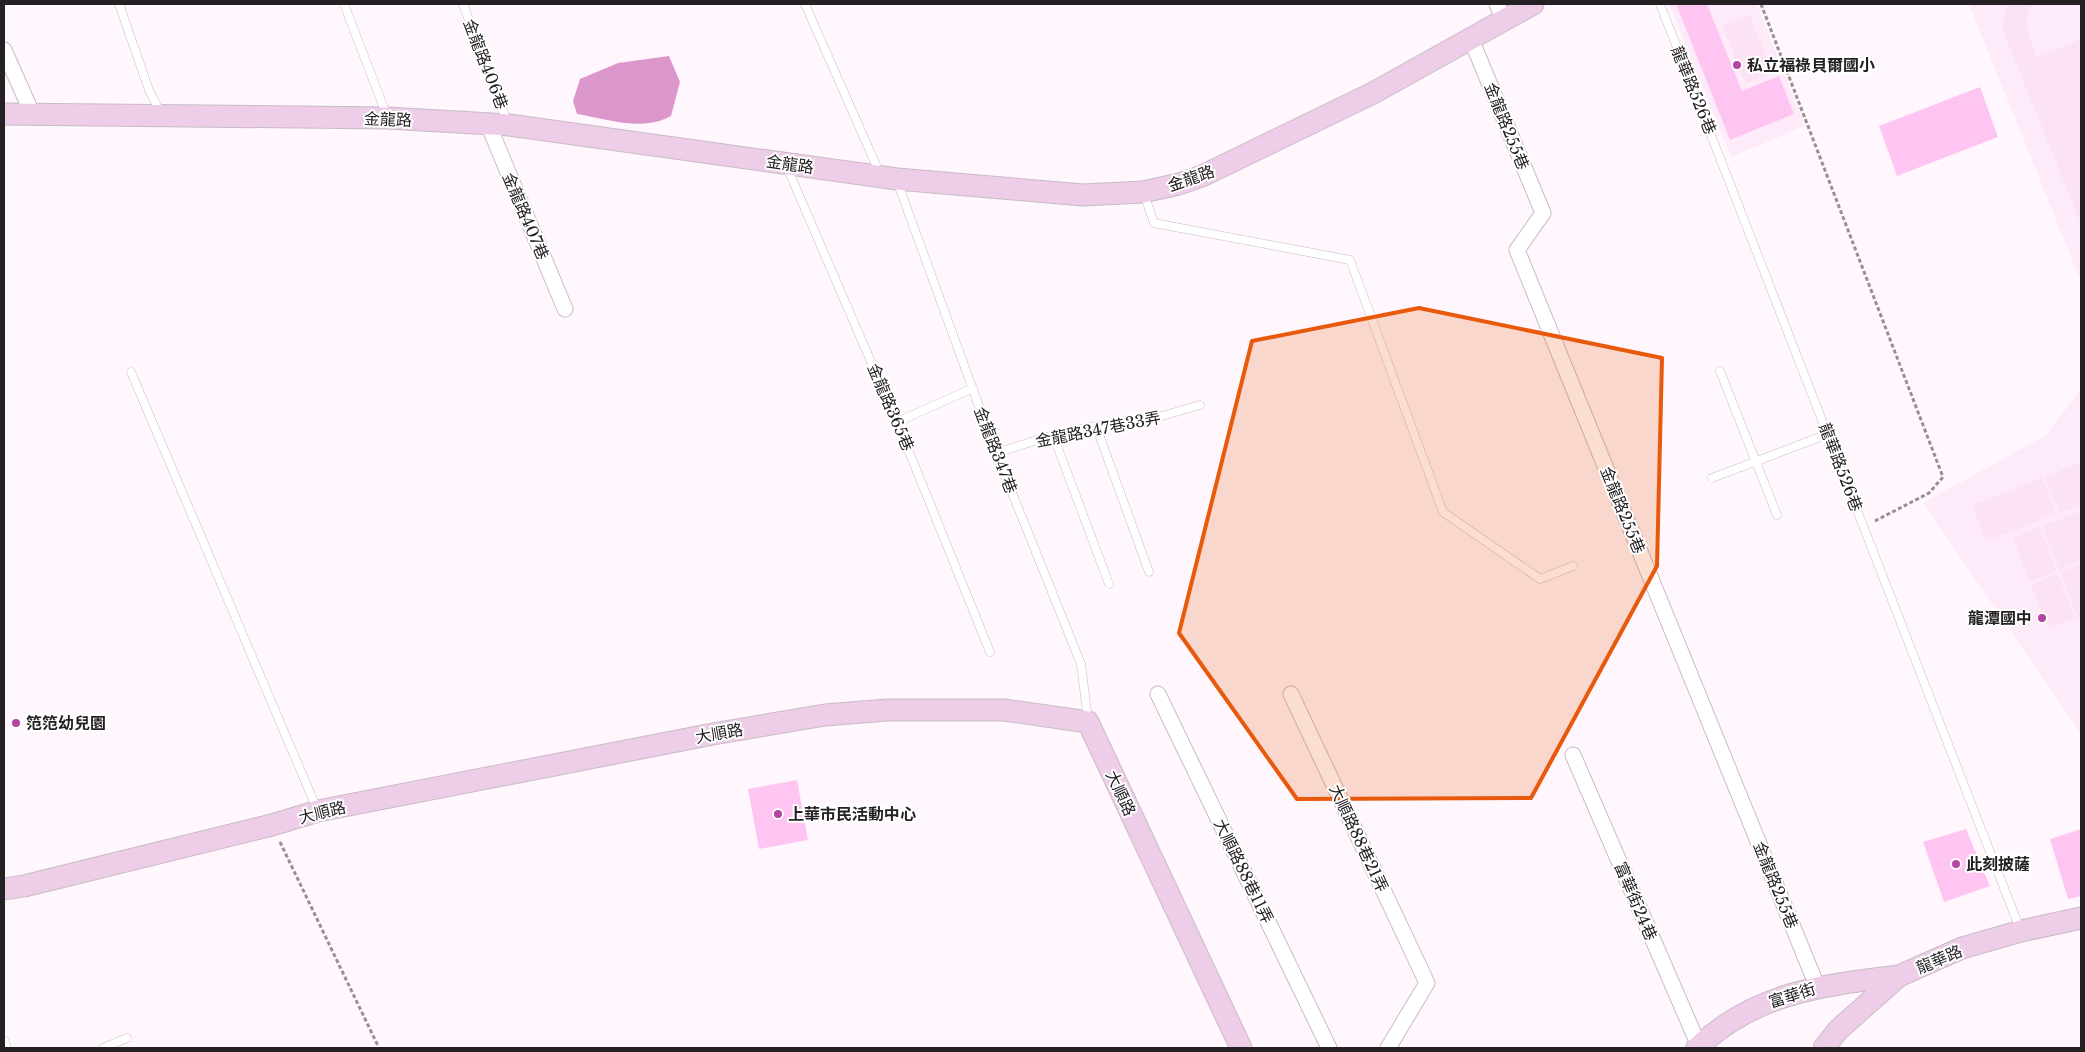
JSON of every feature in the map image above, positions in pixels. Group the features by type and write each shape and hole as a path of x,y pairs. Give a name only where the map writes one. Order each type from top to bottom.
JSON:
{"street":[{"name":"金龍路","path":"4,114 388,118 498,124 889,178 1083,195 1143,192 1179,184 1202,176 1373,93 1470,39 1500,12 1533,4"},
{"name":"金龍路255巷","path":"1470,39 1542,213 1517,250 1817,986"},
{"path":"4,50 32,113"},
{"name":"金龍路407巷","path":"498,124 565,309"},
{"name":"大順路88巷11弄","path":"1158,694 1329,1048"},
{"name":"大順路88巷21弄","path":"1291,694 1427,983 1388,1048"},
{"name":"大順路","path":"4,889 24,886 272,825 318,811 713,734 825,715 887,710 1004,710 1088,722 1241,1048"},
{"name":"富華街24巷","path":"1573,755 1698,1047"},
{"name":"龍華路","path":"1824,1048 1838,1030 1899,976 1962,948 2021,931 2081,918"},
{"name":"富華街","path":"1698,1047 1742,1014 1784,995 1817,986 1899,976"}],"lane":[{"path":"119,4 149,90 162,115"},
{"path":"344,4 388,118"},
{"name":"金龍路406巷","path":"463,4 498,124"},
{"name":"金龍路347巷","path":"805,4 889,178 973,388 996,453 1081,664 1088,722"},
{"name":"龍華路526巷","path":"1660,4 1864,527 1949,752 2021,931"},
{"name":"金龍路365巷","path":"786,164 897,422 990,652"},
{"path":"1143,192 1154,223 1350,260 1443,512 1540,579 1573,566"},
{"path":"1720,371 1777,516"},
{"path":"131,372 318,811"},
{"path":"897,422 973,388"},
{"name":"金龍路347巷33弄","path":"996,453 1053,435 1096,426 1141,422 1200,405"},
{"path":"1096,426 1149,572"},
{"path":"1712,478 1756,464 1828,434"},
{"path":"1053,435 1109,584"},
{"path":"103,1048 127,1038"},
{"path":"4,1040 7,1048"}],"path":[{"path":"1761,4 1943,477 1929,493 1864,527"},
{"path":"272,825 379,1048"}],"highlighted area":[{"path":"1419,308 1662,358 1657,566 1531,798 1297,799 1179,633 1252,341"}],"shaded area":[{"name":"私立福祿貝爾國小","path":"1669,4 1757,4 1805,126 1731,157"},
{"path":"1969,4 2081,4 2081,282"},
{"path":"2007,4 2032,4 2027,17 2027,24 2029,37 2037,57 2081,39 2081,224 2002,28"},
{"path":"1749,14 1773,73 1746,84 1722,25"},
{"path":"669,56 680,82 671,116 660,121 637,124 577,114 573,101 580,79 618,63"},
{"name":"龍潭國中","path":"2081,389 2081,734 1923,503 2046,435"},
{"path":"2081,462 2081,505 2059,513 2045,477"},
{"path":"2042,478 2056,514 1986,541 1972,505"},
{"path":"2081,511 2081,561 2059,570 2042,526"},
{"path":"2040,527 2057,571 2030,582 2013,538"},
{"path":"2081,564 2081,617 2078,618 2060,572"},
{"path":"2058,574 2075,618 2048,628 2031,584"}],"building":[{"path":"1676,4 1707,4 1742,91 1779,76 1794,114 1730,140"},
{"path":"1980,87 1998,137 1897,176 1879,126"},
{"name":"上華市民活動中心","path":"797,780 808,840 759,849 748,789"},
{"name":"此刻披薩","path":"1966,829 1990,886 1944,902 1923,842"},
{"path":"2081,829 2081,896 2068,899 2050,839"}],"place":[{"name":"私立福祿貝爾國小","path":"1737,65"},
{"name":"龍潭國中","path":"2042,618"},
{"name":"笵笵幼兒園","path":"16,723"},
{"name":"上華市民活動中心","path":"778,814"},
{"name":"此刻披薩","path":"1956,864"}]}
